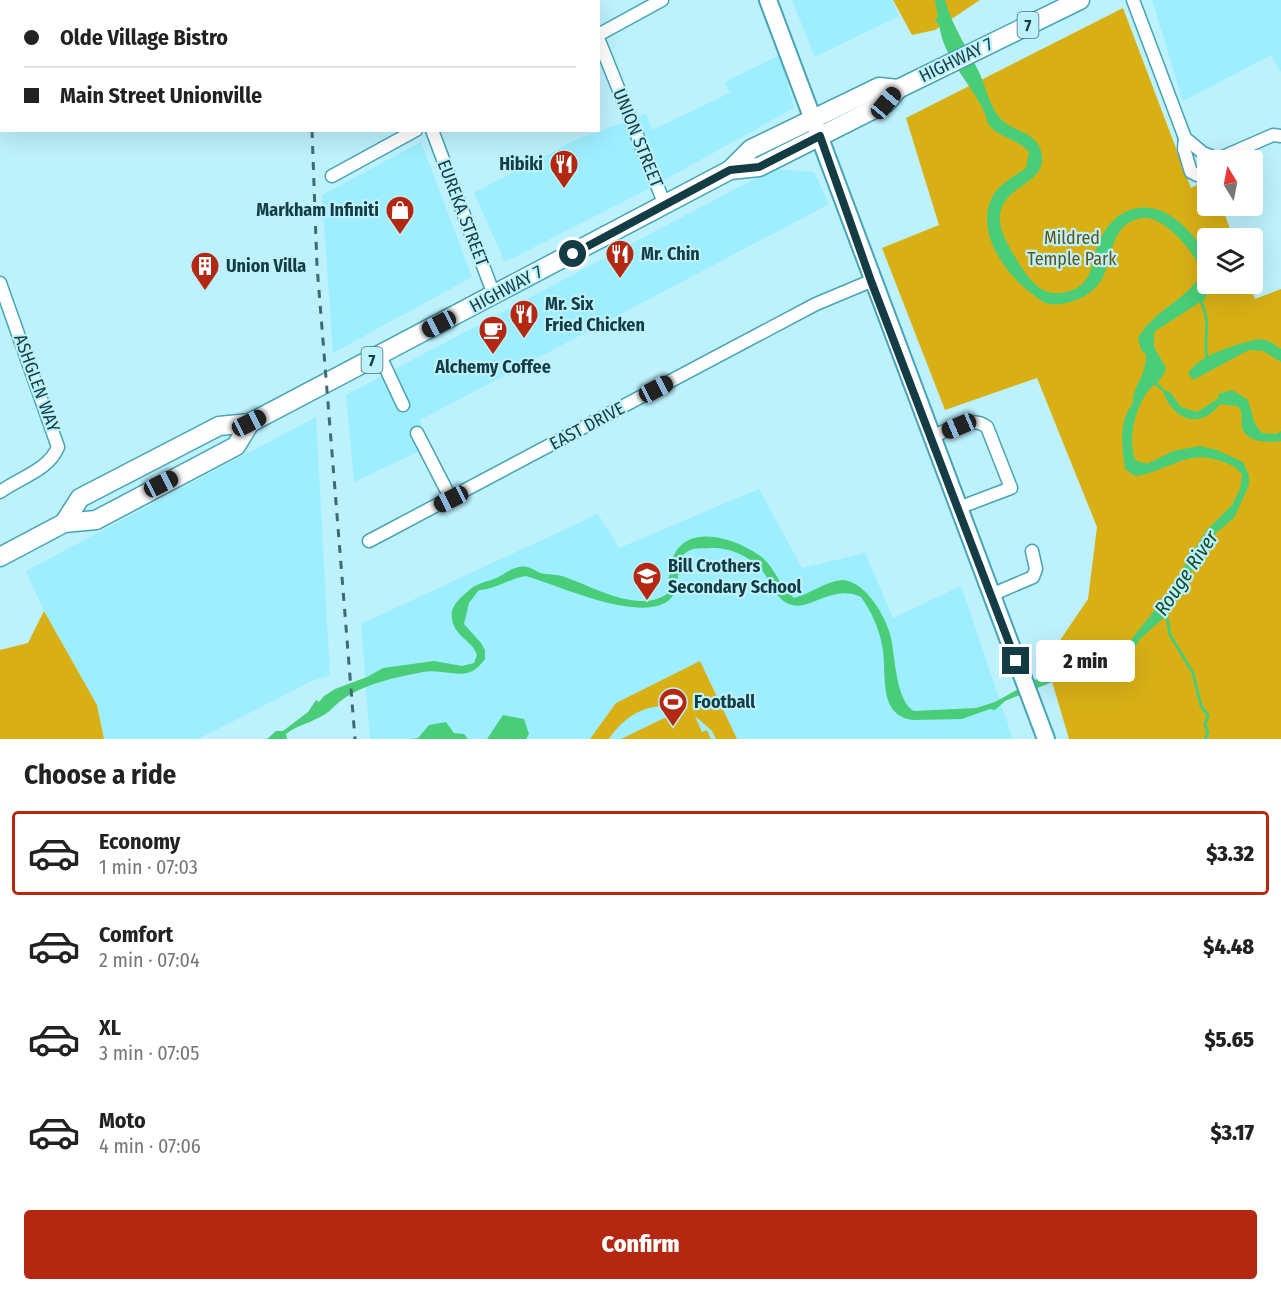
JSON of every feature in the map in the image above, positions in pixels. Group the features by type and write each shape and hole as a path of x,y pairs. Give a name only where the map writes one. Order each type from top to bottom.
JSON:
{"main road":[{"path":"768,0 817,128 871,281 1046,739"},
{"name":"HIGHWAY 7","path":"64,522 80,498 219,426 249,423 380,356 730,170 751,149 817,128 879,87 898,88 1080,0"},
{"name":"HIGHWAY 7","path":"0,557 64,522 96,520 236,446 249,423"}],"street":[{"path":"600,36 662,0"},
{"path":"1132,0 1185,138 1184,149 1191,172 1197,175"},
{"name":"UNION STREET","path":"600,42 665,205"},
{"path":"332,176 412,132"},
{"name":"EUREKA STREET","path":"433,132 494,295"},
{"path":"1240,150 1273,135 1281,136"},
{"path":"1185,138 1199,150"},
{"name":"EAST DRIVE","path":"369,541 807,309 871,281"},
{"name":"ASHGLEN WAY","path":"0,283 58,447 47,464 0,492"},
{"path":"380,356 403,405"},
{"path":"931,438 973,420 982,423 987,427 1011,488 958,508"},
{"path":"417,433 451,499"},
{"path":"991,595 1033,577 1036,569 1032,551"}],"shaded area":[{"path":"792,0 892,0 899,16 815,57"},
{"path":"1152,0 1281,0 1281,72 1271,55 1183,101"},
{"path":"780,55 794,108 650,188 505,262 474,193 575,140 646,114 652,130 730,93 725,82"},
{"path":"421,142 472,277 333,353 322,195"},
{"path":"773,169 814,172 829,204 420,420 426,448 354,482 346,395"},
{"path":"316,417 330,676 314,680 198,739 104,739 97,705 44,611 26,571"},
{"name":"Bill Crothers Secondary School","path":"759,489 802,568 865,553 893,618 961,586 1013,739 370,739 361,624 598,514 619,548"}],"green space":[{"path":"893,0 980,0 935,30 912,35"},
{"name":"Mildred Temple Park","path":"1123,8 1191,188 1197,185 1197,216 1225,216 1230,228 1197,228 1197,294 1253,294 1255,299 1281,289 1281,739 1069,739 1046,661 1088,599 1097,527 1037,378 945,410 882,248 939,225 906,118"},
{"path":"44,611 97,705 104,739 0,739 0,650 28,643"},
{"path":"700,661 737,739 716,739 712,731 695,716 702,732 707,730 711,739 621,739 683,709 661,706 632,716 623,722 609,739 590,739 616,703"}],"water":[{"path":"935,0 945,0 956,28 999,116 1008,125 1035,140 1041,151 1042,163 1038,172 1004,202 1000,213 1001,228 1006,240 1034,283 1052,293 1066,292 1079,287 1088,276 1097,247 1111,223 1120,215 1142,208 1166,213 1178,221 1197,242 1197,262 1187,247 1169,229 1160,222 1142,218 1132,221 1118,234 1102,279 1093,290 1080,299 1048,304 1021,284 1002,262 989,235 987,221 988,207 994,194 1004,183 1026,168 1029,152 988,124 981,105 947,51 935,19 938,17"},
{"path":"1197,280 1197,294 1207,294 1205,299 1154,332 1154,347 1166,368 1162,377 1148,391 1138,409 1132,434 1135,460 1147,464 1173,451 1200,446 1217,450 1243,462 1249,475 1249,485 1234,518 1215,534 1174,599 1167,615 1140,639 1134,649 1097,669 1050,683 1005,701 995,710 990,709 962,719 912,720 901,716 888,700 881,639 874,620 861,597 840,593 804,605 789,604 779,597 764,572 755,563 731,550 695,549 681,557 675,593 660,605 643,608 623,606 580,595 526,576 479,590 469,603 464,624 485,650 485,659 478,667 457,674 423,672 370,685 350,694 322,716 290,731 286,734 287,739 267,739 276,731 283,731 308,712 316,700 319,702 335,689 367,677 383,668 434,661 462,666 474,663 477,655 475,650 456,630 452,615 453,607 458,601 479,584 522,566 540,573 562,576 629,600 655,599 667,594 670,567 675,553 693,538 705,536 730,541 763,558 794,598 836,581 842,580 859,586 874,602 885,620 891,638 900,689 908,706 914,711 976,708 995,702 1044,675 1093,661 1130,641 1166,596 1206,531 1232,505 1240,489 1242,475 1238,470 1227,463 1211,458 1189,459 1135,476 1125,469 1123,426 1142,376 1146,354 1141,350 1138,338 1152,320"},
{"path":"1259,339 1269,341 1281,349 1281,362 1263,351 1249,350 1193,380 1188,373 1194,366 1211,355"},
{"path":"1162,389 1170,392 1181,407 1197,412 1219,398 1218,394 1232,390 1248,400 1255,424 1262,433 1277,434 1281,431 1281,441 1265,442 1249,437 1242,428 1242,414 1237,406 1220,404 1212,413 1203,418 1187,418 1172,408"},
{"path":"503,715 524,719 529,734 526,739 487,739"},
{"path":"446,722 454,733 464,734 468,739 411,739 418,738 429,725"}],"waterway":[{"path":"1201,301 1207,324 1207,359"},
{"name":"Rouge River","path":"1155,383 1162,389"},
{"path":"1166,611 1170,635 1193,673 1201,706 1208,715 1205,725 1208,733 1205,739"}],"railway":[{"path":"312,132 317,266 355,739"}],"place":[{"name":"Hibiki","path":"564,190"},
{"name":"Markham Infiniti","path":"400,236"},
{"name":"Mr. Chin","path":"620,280"},
{"name":"Union Villa","path":"205,292"},
{"name":"Mr. Six Fried Chicken","path":"524,340"},
{"name":"Alchemy Coffee","path":"493,356"},
{"name":"Bill Crothers Secondary School","path":"647,602"},
{"name":"Football","path":"673,728"}],"route":[{"path":"573,254 730,170 759,167 820,136 871,281 1016,661"}]}
